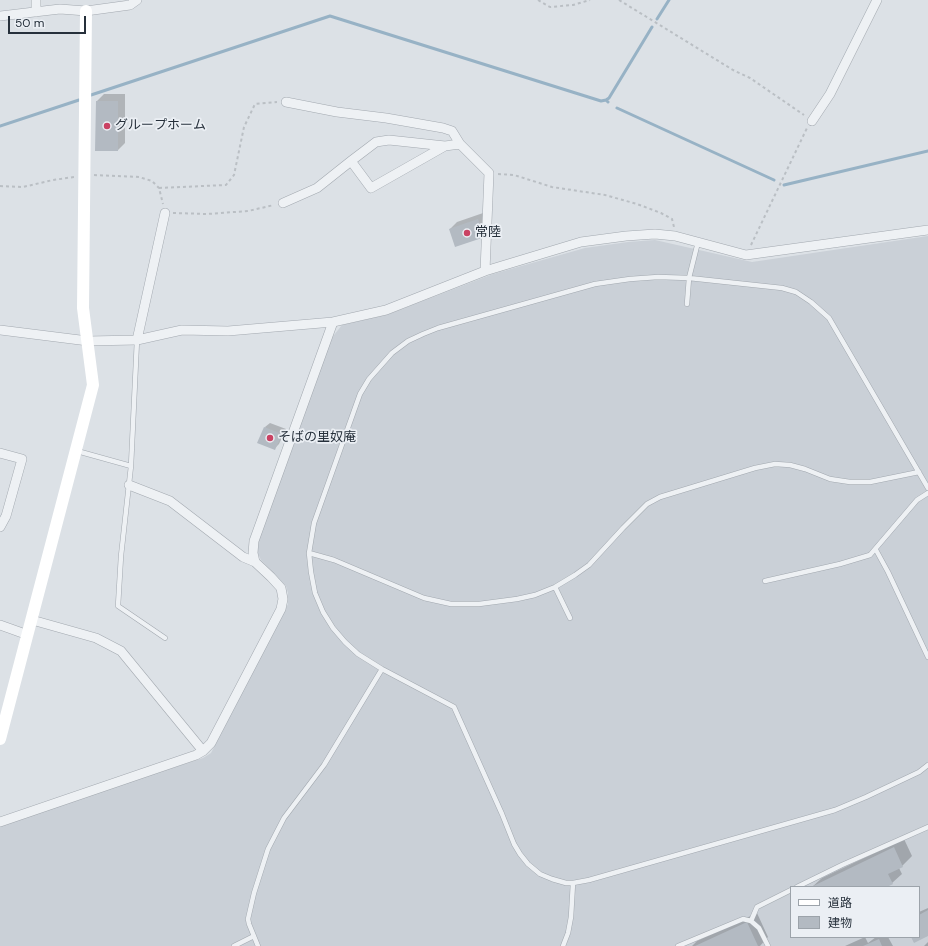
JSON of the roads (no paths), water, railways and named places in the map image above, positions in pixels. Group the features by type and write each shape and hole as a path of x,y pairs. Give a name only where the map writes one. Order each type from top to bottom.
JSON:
{"street":[{"path":"36,0 36,12"},
{"path":"0,16 60,9 86,11 130,5 137,0"},
{"path":"812,121 830,94 877,0"},
{"path":"0,739 93,385 83,308 86,11"},
{"path":"286,102 337,112 386,118 443,128 452,131 460,144 489,173 485,271"},
{"path":"283,203 317,188 376,142 389,140 445,146 460,144"},
{"path":"351,161 371,188 445,146"},
{"path":"137,340 165,213"},
{"path":"0,330 88,341 137,340 182,330 228,331 333,322 386,310 485,271 581,242 655,234 675,236 746,256 928,230"},
{"path":"255,562 254,541 333,322"},
{"path":"0,453 22,459 6,516 0,527"},
{"path":"0,822 196,755 203,751 211,743 281,609 283,599 281,588 255,562 243,557 170,501 129,485"},
{"path":"32,620 96,638 121,652 203,751"},
{"path":"0,625 28,636"}],"lane":[{"path":"687,304 689,278 698,242"},
{"path":"928,488 829,318 811,302 796,292 782,288 689,278 658,277 630,279 595,284 438,328 408,341 392,353 369,379 360,394 314,523 309,553 315,593 323,612 333,628 358,654 382,669 454,708 514,844 520,854 540,874 566,883 573,883 835,810 919,772 928,765"},
{"path":"137,340 131,466 121,556 118,606 166,638"},
{"path":"76,451 131,466"},
{"path":"309,553 334,560 424,598 450,604 479,604 517,599 535,595 555,587 575,575 589,565 647,504 660,497 755,468 775,464 790,465 830,479 850,482 870,482 918,472"},
{"path":"765,581 840,564 870,555 876,550 917,500 928,492"},
{"path":"876,550 928,657"},
{"path":"555,587 570,618"},
{"path":"258,946 249,924 250,911 260,871 276,832 297,800 324,765 382,669"},
{"path":"799,886 928,827"},
{"path":"563,946 568,933 571,917 573,883"},
{"path":"751,921 757,907 790,890"},
{"path":"678,946 743,919 751,921 759,928 768,946"},
{"path":"234,946 254,936"}],"waterway":[{"path":"657,19 669,0"},
{"path":"91,95 330,16 601,101 606,100 608,102"},
{"path":"606,100 609,98 652,27"},
{"path":"0,126 79,100"},
{"path":"617,108 774,180"},
{"path":"784,185 928,151"}],"place":[{"name":"グループホーム","path":"107,126"},
{"name":"常陸","path":"467,233"},
{"name":"そばの里奴庵","path":"270,438"}]}
